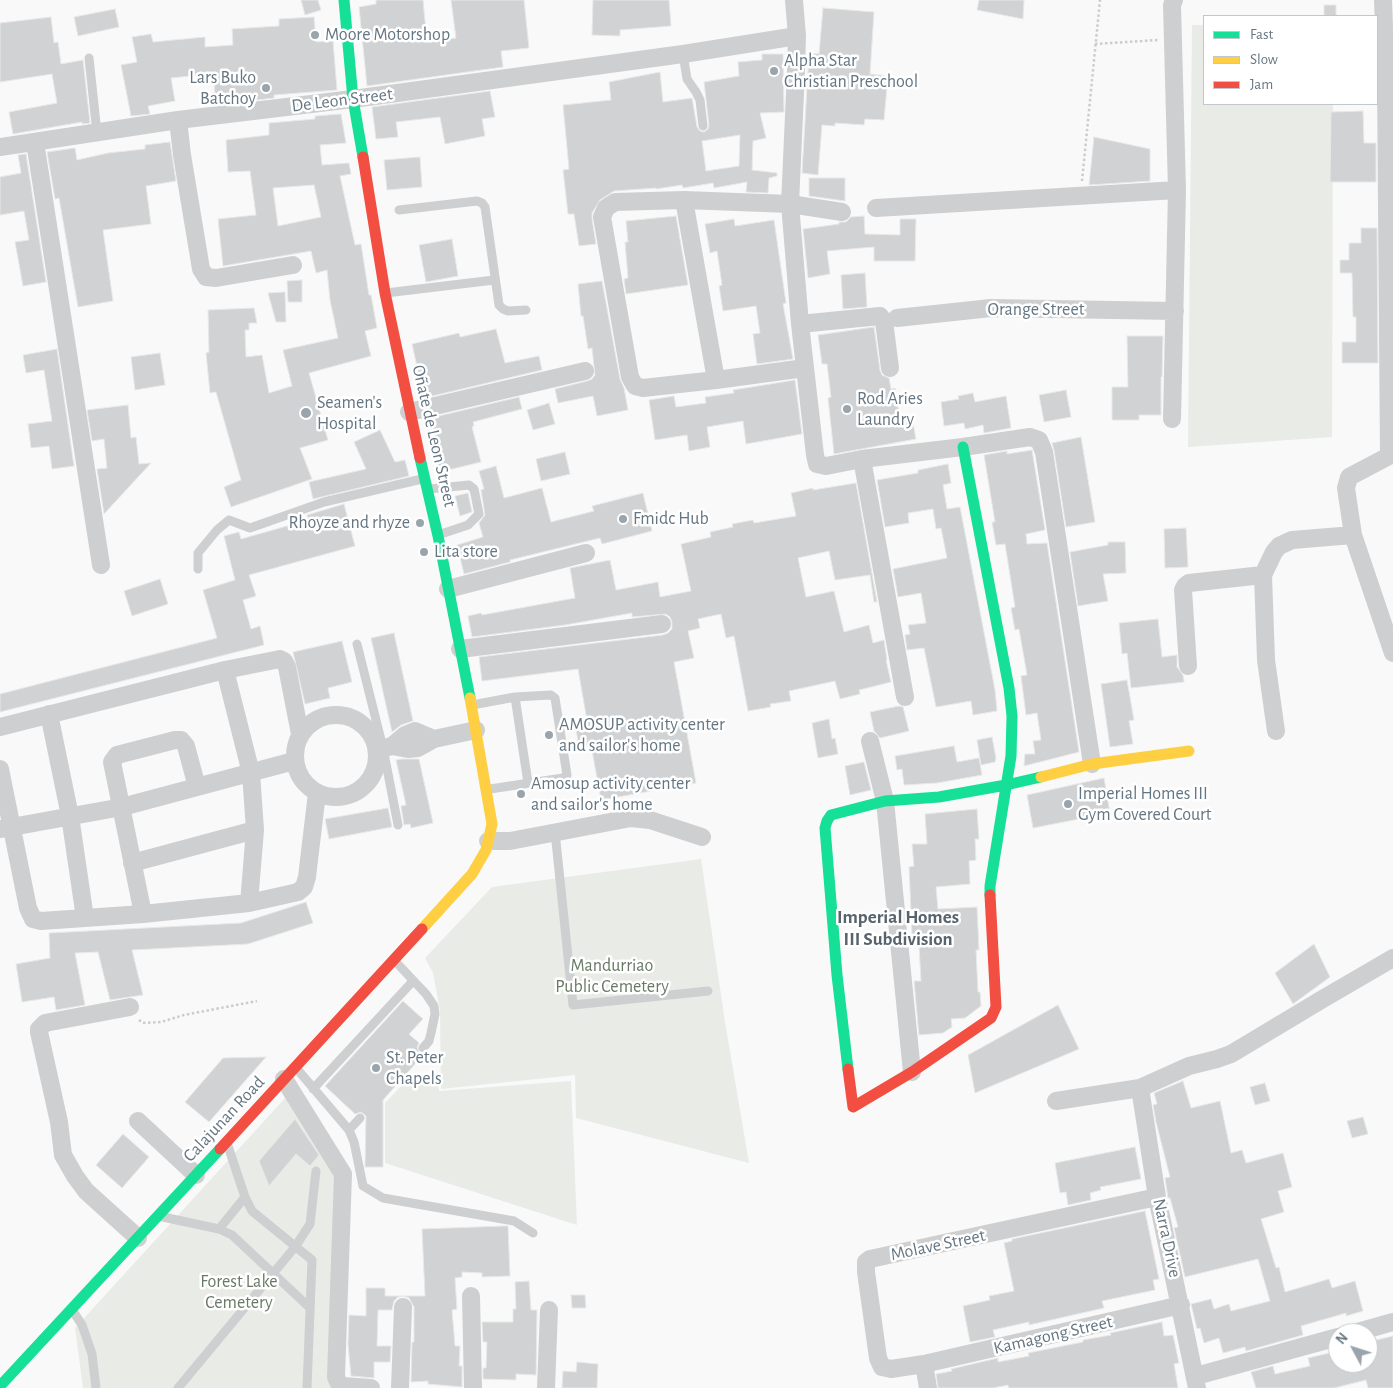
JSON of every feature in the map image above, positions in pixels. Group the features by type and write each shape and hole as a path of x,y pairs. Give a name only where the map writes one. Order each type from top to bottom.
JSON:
{"main road":[{"name":"Oñate de Leon Street","path":"344,0 353,99 385,293 409,412 438,536 487,789 492,824 486,850 472,874"},
{"path":"963,447 1009,688 1012,716 1011,756 1006,786 990,886 996,1007 991,1018 912,1072 853,1107 837,976 825,828 831,815 885,801 940,797 1006,786 1092,764 1189,751"},
{"name":"Calajunan Road","path":"0,1386 159,1216 472,874"}],"street":[{"path":"794,0 797,36 790,204 800,324 817,464 826,466 862,458 963,447 1030,437 1039,440 1044,452 1092,764"},
{"path":"1172,419 1177,190 1172,5 1174,0"},
{"path":"1383,0 1386,82 1391,456 1349,477 1346,488 1353,535 1393,653"},
{"name":"De Leon Street","path":"0,147 178,120 353,99 683,54 797,36"},
{"path":"178,120 201,269 206,277 216,278 293,265"},
{"path":"35,142 101,565"},
{"path":"876,208 1177,190"},
{"path":"684,200 716,380"},
{"path":"805,368 643,388 636,386 630,377 602,217 606,208 614,202 684,200 790,204 842,212"},
{"name":"Orange Street","path":"897,318 991,308 1175,311"},
{"path":"800,324 880,316 884,321 890,368"},
{"path":"409,412 585,371"},
{"path":"862,458 906,697"},
{"path":"1276,731 1266,660 1263,575 1274,552 1280,546 1292,540 1353,535"},
{"path":"448,589 586,553"},
{"path":"1188,666 1183,590 1185,586 1189,583 1263,575"},
{"path":"460,649 662,624"},
{"path":"0,727 225,670 280,658 287,667 300,734"},
{"path":"225,670 251,773 255,830 249,903"},
{"path":"49,714 70,816 85,918"},
{"path":"384,748 365,726 353,718 338,714 324,716 310,722 300,734 295,747 294,761 298,774 306,785 317,793 329,797 341,797 353,793 364,786 372,776 384,748 405,734 415,732 434,739 476,730"},
{"path":"143,914 112,762 117,755 181,740 186,746 197,787"},
{"path":"870,741 885,801 912,1072"},
{"path":"6,828 122,807 294,761"},
{"path":"0,769 6,828 30,916 41,921 143,914 249,903 298,892 304,887 307,877 317,793"},
{"path":"488,841 510,841 631,818 650,820 702,837"},
{"path":"132,863 255,830"},
{"path":"1056,1101 1140,1088 1189,1066 1231,1054 1393,958"},
{"path":"130,1007 46,1022 39,1029 39,1032 59,1122 64,1154 74,1176 86,1191 138,1238"},
{"path":"290,1073 343,1174 336,1377 339,1384 343,1386 371,1388"},
{"name":"Narra Drive","path":"1140,1088 1157,1197 1196,1382"},
{"path":"138,1121 196,1174"},
{"name":"Molave Street","path":"924,1364 891,1369 882,1366 878,1358 866,1272 866,1262 870,1259 1157,1197"},
{"path":"470,1296 473,1388"},
{"name":"Kamagong Street","path":"924,1364 1181,1305"},
{"path":"400,1388 403,1307"},
{"path":"546,1388 549,1310"},
{"path":"1378,1326 1393,1322"},
{"path":"1196,1382 1328,1340"},
{"path":"924,1364 928,1388"}],"lane":[{"path":"683,54 687,79 700,100 703,126"},
{"path":"89,58 97,133"},
{"path":"399,210 477,201 482,203 499,305 508,311 526,310"},
{"path":"385,293 494,280"},
{"path":"198,570 198,553 217,530 229,520 250,528 324,502 426,484 469,485 474,489 479,514 468,525 438,536"},
{"path":"357,644 384,748 398,825"},
{"path":"471,705 515,697 551,695 555,698 557,707 567,775 563,778 487,789"},
{"path":"515,697 528,784"},
{"path":"555,832 573,1005 708,990"},
{"path":"394,960 434,1006 435,1014 429,1042 423,1048"},
{"path":"313,1089 413,981"},
{"path":"290,1073 313,1089 350,1130 363,1186 383,1198 514,1221 533,1233"},
{"path":"350,1130 360,1118"},
{"path":"226,1141 245,1197 252,1211 312,1260 307,1388"},
{"path":"178,1388 295,1247 310,1224 316,1171"},
{"path":"219,1229 245,1197"},
{"path":"159,1216 219,1229 232,1235 309,1307"},
{"path":"72,1309 82,1326 92,1354 96,1388"}],"path":[{"path":"1081,195 1100,0"},
{"path":"1095,44 1174,38"},
{"path":"130,1007 137,1018 143,1023 160,1022 184,1015 257,1001"}],"green space":[{"path":"1192,25 1203,25 1203,105 1333,105 1332,437 1188,447"},
{"name":"Mandurriao Public Cemetery","path":"701,859 725,1022 749,1163 576,1118 575,1075 441,1089 440,1010 433,973 425,958 492,887"},
{"path":"571,1081 577,1225 385,1163 385,1103 404,1083 438,1082 439,1091"},
{"name":"Forest Lake Cemetery","path":"287,1096 338,1179 331,1388 83,1388 75,1328"}],"building":[{"path":"301,0 318,0 321,10 305,15"},
{"path":"376,0 423,0 427,42 456,38 451,0 524,0 529,48 501,51 503,67 367,86 359,7 376,4"},
{"path":"593,0 669,0 671,26 620,30 620,36 592,35"},
{"path":"979,0 1024,0 1023,19 977,10"},
{"path":"1324,5 1336,5 1336,15 1324,15"},
{"path":"823,8 874,12 870,74 888,76 884,120 865,119 864,125 835,123 835,126 822,125 818,175 802,173 809,53 819,54"},
{"path":"115,9 119,27 78,36 74,17"},
{"path":"51,17 54,43 58,42 61,64 83,60 90,123 82,124 82,122 13,134 9,112 57,103 52,74 0,82 0,23"},
{"path":"314,17 316,42 333,41 337,90 274,95 274,98 215,105 214,77 210,78 210,74 171,78 175,101 148,106 150,114 131,116 121,65 137,62 132,37 151,34 153,42 205,37 205,47 233,45 232,29 279,26 279,19"},
{"path":"762,54 783,54 784,112 760,113 766,138 753,141 752,170 777,173 777,176 769,178 768,193 746,192 747,182 714,188 713,183 683,188 682,185 656,189 614,191 600,200 592,213 596,244 579,246 574,214 568,214 563,170 569,169 563,105 611,100 609,82 660,72 663,102 692,98 697,127 700,131 704,132 708,129 709,125 704,82 739,76 738,62 762,60","holes":["740,135 739,166 706,171 702,141"]},
{"path":"490,91 495,117 482,119 485,136 445,144 440,117 396,122 398,137 376,139 372,107"},
{"path":"1363,111 1364,143 1376,143 1376,182 1330,182 1331,112"},
{"path":"341,114 346,143 320,145 322,165 349,163 351,174 340,176 355,245 361,244 369,295 371,295 377,328 365,331 371,356 309,373 328,440 300,448 312,479 231,507 224,487 241,480 216,392 210,393 206,353 209,352 208,310 254,308 257,323 249,323 249,330 245,330 246,357 262,355 269,393 292,386 283,350 338,338 330,300 327,270 316,273 311,251 223,266 218,219 256,215 250,171 228,172 226,140 269,135 269,123 315,119 315,116","holes":["314,185 321,217 278,226 273,188"]},
{"path":"1094,137 1150,149 1150,181 1089,185"},
{"path":"170,142 176,181 146,186 151,224 103,230 113,301 78,307 59,198 55,199 47,152 75,148 77,160 108,153 145,149 145,145"},
{"path":"26,154 46,282 23,286 15,242 29,240 24,211 0,215 0,177 21,173 18,155"},
{"path":"420,157 422,187 387,190 384,160"},
{"path":"809,178 845,178 845,201 809,196"},
{"path":"676,216 688,285 626,294 624,279 628,278 625,242 628,242 626,221"},
{"path":"864,216 865,234 900,235 900,219 916,219 915,261 874,261 874,247 827,251 830,274 808,278 803,229 839,224 839,222 846,222 851,217"},
{"path":"734,219 735,226 774,220 786,303 783,304 793,359 757,364 753,334 760,333 756,306 723,311 719,286 722,285 717,251 710,253 705,224"},
{"path":"1361,228 1377,228 1378,363 1342,363 1342,342 1356,342 1356,317 1353,317 1352,273 1340,273 1340,260 1349,260 1349,243 1361,243"},
{"path":"452,239 458,276 426,282 419,245"},
{"path":"865,273 867,307 843,309 841,275"},
{"path":"302,280 302,302 288,302 287,281"},
{"path":"602,281 620,379 624,388 628,410 597,416 593,396 558,403 555,389 587,381 595,375 592,348 588,349 583,316 581,316 578,284"},
{"path":"285,292 286,322 276,322 268,293"},
{"path":"874,327 880,370 882,375 889,378 891,389 895,388 900,419 912,417 916,439 834,454 828,398 831,397 827,364 822,364 818,335"},
{"path":"496,329 505,363 539,356 542,370 424,398 412,344 459,333 460,337"},
{"path":"1127,336 1163,336 1161,415 1139,415 1139,420 1112,420 1112,387 1128,387"},
{"path":"57,349 74,466 52,469 49,446 31,448 28,424 52,421 44,370 26,373 23,355"},
{"path":"160,353 165,385 135,390 131,357"},
{"path":"795,380 802,434 746,444 743,421 707,427 710,447 689,451 687,435 655,440 649,400 674,396 676,407 706,403 705,397 734,393 733,390"},
{"path":"1066,390 1071,417 1044,422 1039,395"},
{"path":"973,393 975,402 1006,396 1011,428 984,433 983,425 965,429 964,423 944,426 941,402 959,399 958,396"},
{"path":"519,397 522,409 473,422 474,426 472,427 481,462 440,472 432,441 436,440 430,418"},
{"path":"549,403 555,424 533,430 527,410"},
{"path":"128,405 131,438 136,437 139,464 151,463 104,514 97,469 107,468 104,439 92,441 87,410"},
{"path":"380,430 395,462 405,460 409,476 313,499 309,482 366,469 354,442"},
{"path":"1081,437 1095,522 1066,527 1052,443"},
{"path":"1032,450 1045,530 1026,534 1027,544 1047,543 1079,752 1024,766 1025,754 1035,754 1033,741 1041,740 1037,713 1026,715 1021,676 1027,675 1019,629 1015,630 1011,608 1015,607 1005,544 996,545 992,522 995,522 984,455 1007,451 1007,454"},
{"path":"565,452 570,474 541,481 536,459"},
{"path":"948,464 951,483 943,485 947,509 960,507 995,690 997,711 973,715 971,701 936,707 924,648 907,650 905,635 910,634 908,625 926,623 921,593 898,597 893,569 947,558 941,528 936,529 933,509 908,513 909,523 885,527 877,480 918,473 918,470"},
{"path":"496,466 504,498 542,488 551,522 594,511 592,506 643,493 652,531 602,544 600,538 510,560 510,562 464,574 457,545 483,537 479,523 485,515 481,490 484,489 479,471"},
{"path":"856,483 877,602 874,602 870,575 835,580 829,551 798,558 806,597 834,591 844,632 869,625 873,643 884,640 891,682 859,690 860,694 840,699 835,681 789,691 791,701 770,704 771,707 748,711 734,636 726,638 721,614 698,619 700,628 688,631 694,658 674,662 696,783 601,800 591,745 579,748 576,729 588,726 578,669 482,681 479,657 663,635 672,629 672,622 666,614 632,617 632,613 565,625 472,637 468,616 575,598 570,568 610,560 616,590 658,582 660,597 691,591 681,544 711,537 710,532 733,527 732,524 753,520 754,523 796,516 791,493 813,488 813,490"},
{"path":"468,493 472,512 460,516 455,496"},
{"path":"344,504 355,546 249,575 256,596 243,600 251,629 260,626 264,645 0,712 0,694 217,638 203,590 235,580 224,536 239,532 241,539 308,520 307,515"},
{"path":"1186,528 1188,567 1165,568 1164,529"},
{"path":"1108,542 1125,542 1126,573 1103,574 1108,601 1078,606 1070,552 1108,545"},
{"path":"160,579 168,604 132,616 124,591"},
{"path":"1158,619 1162,657 1177,655 1177,667 1183,675 1184,682 1131,688 1127,653 1122,654 1119,623"},
{"path":"394,633 413,721 401,725 392,732 371,638"},
{"path":"342,641 352,682 328,688 330,698 305,704 293,652"},
{"path":"1127,680 1134,720 1129,721 1133,744 1110,747 1101,684"},
{"path":"899,706 903,707 909,731 880,738 874,731 870,712"},
{"path":"829,719 832,739 835,738 838,754 818,758 812,723"},
{"path":"992,737 995,762 981,765 977,740"},
{"path":"954,746 957,762 979,758 982,775 937,783 904,785 902,769 897,770 895,756"},
{"path":"419,759 433,823 411,828 410,824 404,825 401,806 406,805 396,760"},
{"path":"864,762 871,790 850,795 845,766"},
{"path":"1104,778 1110,813 1033,828 1027,795"},
{"path":"388,808 392,827 329,839 325,819"},
{"path":"977,809 979,839 975,839 976,860 969,861 970,884 936,887 938,909 977,907 979,950 976,950 978,992 980,992 981,1006 965,1018 951,1019 952,1027 943,1033 919,1035 914,981 921,981 919,945 914,945 914,935 912,935 909,867 914,866 912,844 927,844 925,814"},
{"path":"306,902 313,923 248,944 132,950 143,995 110,1000 98,952 75,953 85,1005 56,1010 54,997 22,1002 16,964 50,958 49,933 241,923"},
{"path":"1314,944 1330,977 1293,1004 1275,973"},
{"name":"St. Peter Chapels","path":"403,1001 423,1019 409,1034 419,1043 417,1047 419,1052 424,1054 383,1100 383,1167 365,1167 366,1116 361,1112 355,1114 325,1086"},
{"path":"1058,1005 1079,1049 975,1093 968,1055"},
{"path":"266,1057 209,1122 185,1102 223,1058"},
{"path":"1183,1081 1191,1108 1220,1101 1231,1153 1242,1150 1246,1163 1283,1153 1292,1187 1278,1191 1284,1212 1261,1219 1276,1268 1279,1267 1285,1292 1329,1279 1332,1288 1355,1281 1363,1311 1346,1316 1346,1313 1301,1326 1303,1335 1246,1351 1245,1347 1223,1353 1219,1338 1204,1343 1200,1328 1197,1329 1191,1304 1211,1299 1214,1309 1229,1304 1231,1311 1270,1301 1258,1259 1185,1277 1174,1228 1178,1227 1170,1198 1168,1198 1165,1178 1170,1177 1153,1105 1157,1104 1154,1093"},
{"path":"1265,1083 1270,1101 1255,1105 1250,1087"},
{"path":"1363,1117 1368,1134 1352,1138 1347,1121"},
{"path":"295,1119 319,1155 310,1166 296,1154 269,1186 259,1161"},
{"path":"123,1134 149,1157 122,1188 96,1165"},
{"path":"1135,1147 1141,1179 1100,1187 1101,1190 1090,1193 1091,1200 1068,1205 1066,1192 1060,1193 1055,1163"},
{"path":"1145,1211 1159,1279 1153,1280 1155,1290 1102,1301 1104,1308 1029,1325 1029,1322 993,1330 995,1337 970,1342 963,1306 990,1300 989,1296 1014,1291 1004,1243 1012,1241 1012,1239"},
{"path":"508,1226 510,1276 482,1277 482,1273 462,1272 462,1277 455,1278 457,1309 452,1310 455,1346 460,1346 459,1366 462,1366 462,1387 428,1384 428,1381 411,1382 414,1307 409,1298 404,1296 425,1296 422,1229"},
{"path":"529,1281 531,1310 537,1310 536,1375 516,1374 516,1380 483,1379 483,1368 486,1368 487,1342 483,1342 482,1322 513,1322 513,1309 516,1309 515,1282"},
{"path":"366,1288 385,1288 385,1296 404,1296 398,1297 394,1301 392,1310 378,1310 377,1346 391,1346 390,1362 374,1362 374,1378 351,1376 348,1344 349,1315 366,1316"},
{"path":"571,1295 585,1295 586,1308 572,1308"},
{"path":"1162,1322 1164,1336 1173,1335 1179,1363 1174,1364 1178,1388 1009,1388 1008,1385 993,1388 938,1388 936,1374 952,1371 951,1369 998,1358 998,1362 1029,1356 1028,1353 1083,1342 1083,1340 1111,1335 1110,1333"},
{"path":"1393,1336 1393,1388 1368,1388 1366,1380 1334,1388 1256,1388 1251,1372 1273,1366 1275,1374 1310,1366 1308,1358 1328,1353 1328,1373 1378,1373 1378,1340"},
{"path":"577,1362 598,1364 597,1388 562,1388 563,1371 576,1372"}],"traffic: fast":[{"path":"344,0 353,99 363,157"},
{"path":"963,447 1009,688 1012,716 1011,756 990,895"},
{"path":"420,458 438,536 470,698"},
{"path":"848,1069 837,975 825,828 827,821 831,815 885,801 939,797 1041,777"},
{"path":"0,1386 220,1149"}],"traffic: slow":[{"path":"422,929 472,874 486,850 492,824 470,698"},
{"path":"1041,777 1092,764 1189,751"}],"traffic: jam":[{"path":"363,157 385,293 420,458"},
{"path":"848,1069 853,1107 912,1072 991,1018 996,1007 990,895"},
{"path":"220,1149 422,929"}],"place":[{"name":"Moore Motorshop","path":"315,35"},
{"name":"Alpha Star Christian Preschool","path":"774,71"},
{"name":"Lars Buko Batchoy","path":"266,88"},
{"name":"Rod Aries Laundry","path":"847,409"},
{"name":"Seamen's Hospital","path":"306,413"},
{"name":"Fmidc Hub","path":"623,519"},
{"name":"Rhoyze and rhyze","path":"420,523"},
{"name":"Lita store","path":"424,552"},
{"name":"AMOSUP activity center and sailor's home","path":"549,735"},
{"name":"Amosup activity center and sailor's home","path":"521,794"},
{"name":"Imperial Homes III Gym Covered Court","path":"1068,804"},
{"name":"St. Peter Chapels","path":"376,1068"}],"district":[{"name":"Imperial Homes III Subdivision","path":"898,928"}]}
